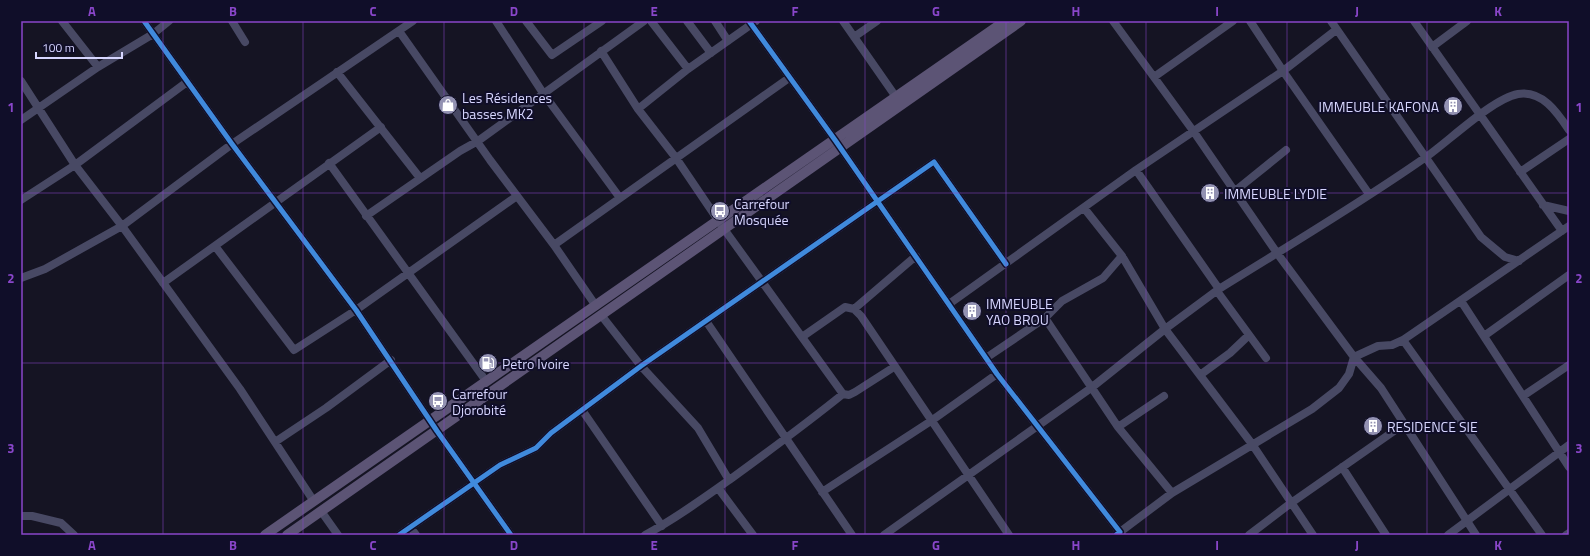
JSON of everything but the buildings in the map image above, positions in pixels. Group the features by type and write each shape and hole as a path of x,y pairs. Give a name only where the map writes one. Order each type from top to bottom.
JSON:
{"main road":[{"path":"265,535 313,500 596,306 721,225 1021,21"},
{"path":"838,144 896,98 1002,22"},
{"path":"287,535 601,315 721,225"}],"street":[{"path":"62,21 98,67"},
{"path":"144,21 232,144 356,310 391,360 437,431 511,535"},
{"path":"21,120 40,109 98,67 153,34 170,21"},
{"path":"232,21 245,42"},
{"path":"21,278 45,269 122,226 232,144 413,21"},
{"path":"496,21 544,92 620,198"},
{"path":"531,23 552,55 602,21"},
{"path":"366,216 420,178 478,141 644,21"},
{"path":"651,21 688,69"},
{"path":"687,21 711,53"},
{"path":"715,21 728,41"},
{"path":"843,21 896,98"},
{"path":"854,37 877,21"},
{"path":"1154,77 1233,21"},
{"path":"1250,21 1282,71 1369,194"},
{"path":"1330,21 1481,237 1505,257 1519,261"},
{"path":"638,108 752,22 789,78 838,144 997,374 1027,411 1036,426 1119,534 1172,493 1312,409 1339,388 1349,374 1354,357 1378,346 1392,345 1403,340 1566,229 1543,205 1414,21"},
{"path":"1432,47 1467,21"},
{"path":"1117,22 1278,253 1354,357 1381,388 1476,535"},
{"path":"949,304 1136,170 1282,71 1336,30"},
{"path":"399,31 517,196 554,245 596,306"},
{"path":"601,51 638,108 676,158 762,283 843,394 849,395 855,392 894,367"},
{"path":"337,72 420,178"},
{"path":"554,245 789,78"},
{"path":"21,81 76,165 122,226 235,383 313,500"},
{"path":"21,200 76,165 188,82"},
{"path":"884,535 1091,388 1165,329 1218,290 1426,157 1502,100 1518,94 1532,95 1543,99 1556,111 1569,130"},
{"path":"163,283 381,127"},
{"path":"1520,172 1569,139"},
{"path":"1234,191 1286,150"},
{"path":"399,535 473,482 500,466 536,448 551,433 641,366 934,162 1006,264"},
{"path":"329,163 486,381"},
{"path":"1136,170 1266,358"},
{"path":"215,246 294,350 356,310 407,272 517,196"},
{"path":"1543,205 1569,211"},
{"path":"1084,208 1122,256 1165,329 1252,444 1313,535"},
{"path":"854,309 916,256"},
{"path":"986,358 1045,318 1062,301 1103,278 1122,256"},
{"path":"1484,336 1569,275"},
{"path":"1461,301 1569,467"},
{"path":"802,337 844,308 854,309 861,316 1007,534"},
{"path":"601,315 641,366 698,428 729,480"},
{"path":"1045,318 1118,427 1172,493"},
{"path":"706,321 852,535"},
{"path":"1200,375 1230,353 1249,335"},
{"path":"1403,340 1542,535"},
{"path":"275,442 326,408 391,360"},
{"path":"1523,396 1569,365"},
{"path":"822,492 931,421 997,374"},
{"path":"645,535 662,526 718,488 786,439 843,394"},
{"path":"1118,427 1164,396"},
{"path":"582,410 662,526"},
{"path":"1249,535 1291,503 1404,424"},
{"path":"1448,535 1569,445"},
{"path":"1342,467 1386,535"},
{"path":"718,488 753,535"},
{"path":"321,511 338,535"},
{"path":"21,516 32,516 61,523 74,535"},
{"path":"410,527 416,535"}],"cycle path":[{"path":"144,21 232,144 356,310 437,431 511,535"},
{"path":"749,21 835,140 997,374 1120,532 1116,535"},
{"path":"399,535 500,465 536,448 551,433 641,366 934,162 1006,264"}],"place":[{"name":"Les Résidences basses MK2","path":"448,105"},
{"name":"IMMEUBLE KAFONA","path":"1453,106"},
{"name":"IMMEUBLE LYDIE","path":"1210,193"},
{"name":"Carrefour Mosquée","path":"720,211"},
{"name":"IMMEUBLE YAO BROU","path":"972,311"},
{"name":"Petro Ivoire","path":"488,363"},
{"name":"Carrefour Djorobité","path":"438,401"},
{"name":"RESIDENCE SIE","path":"1373,426"}]}
